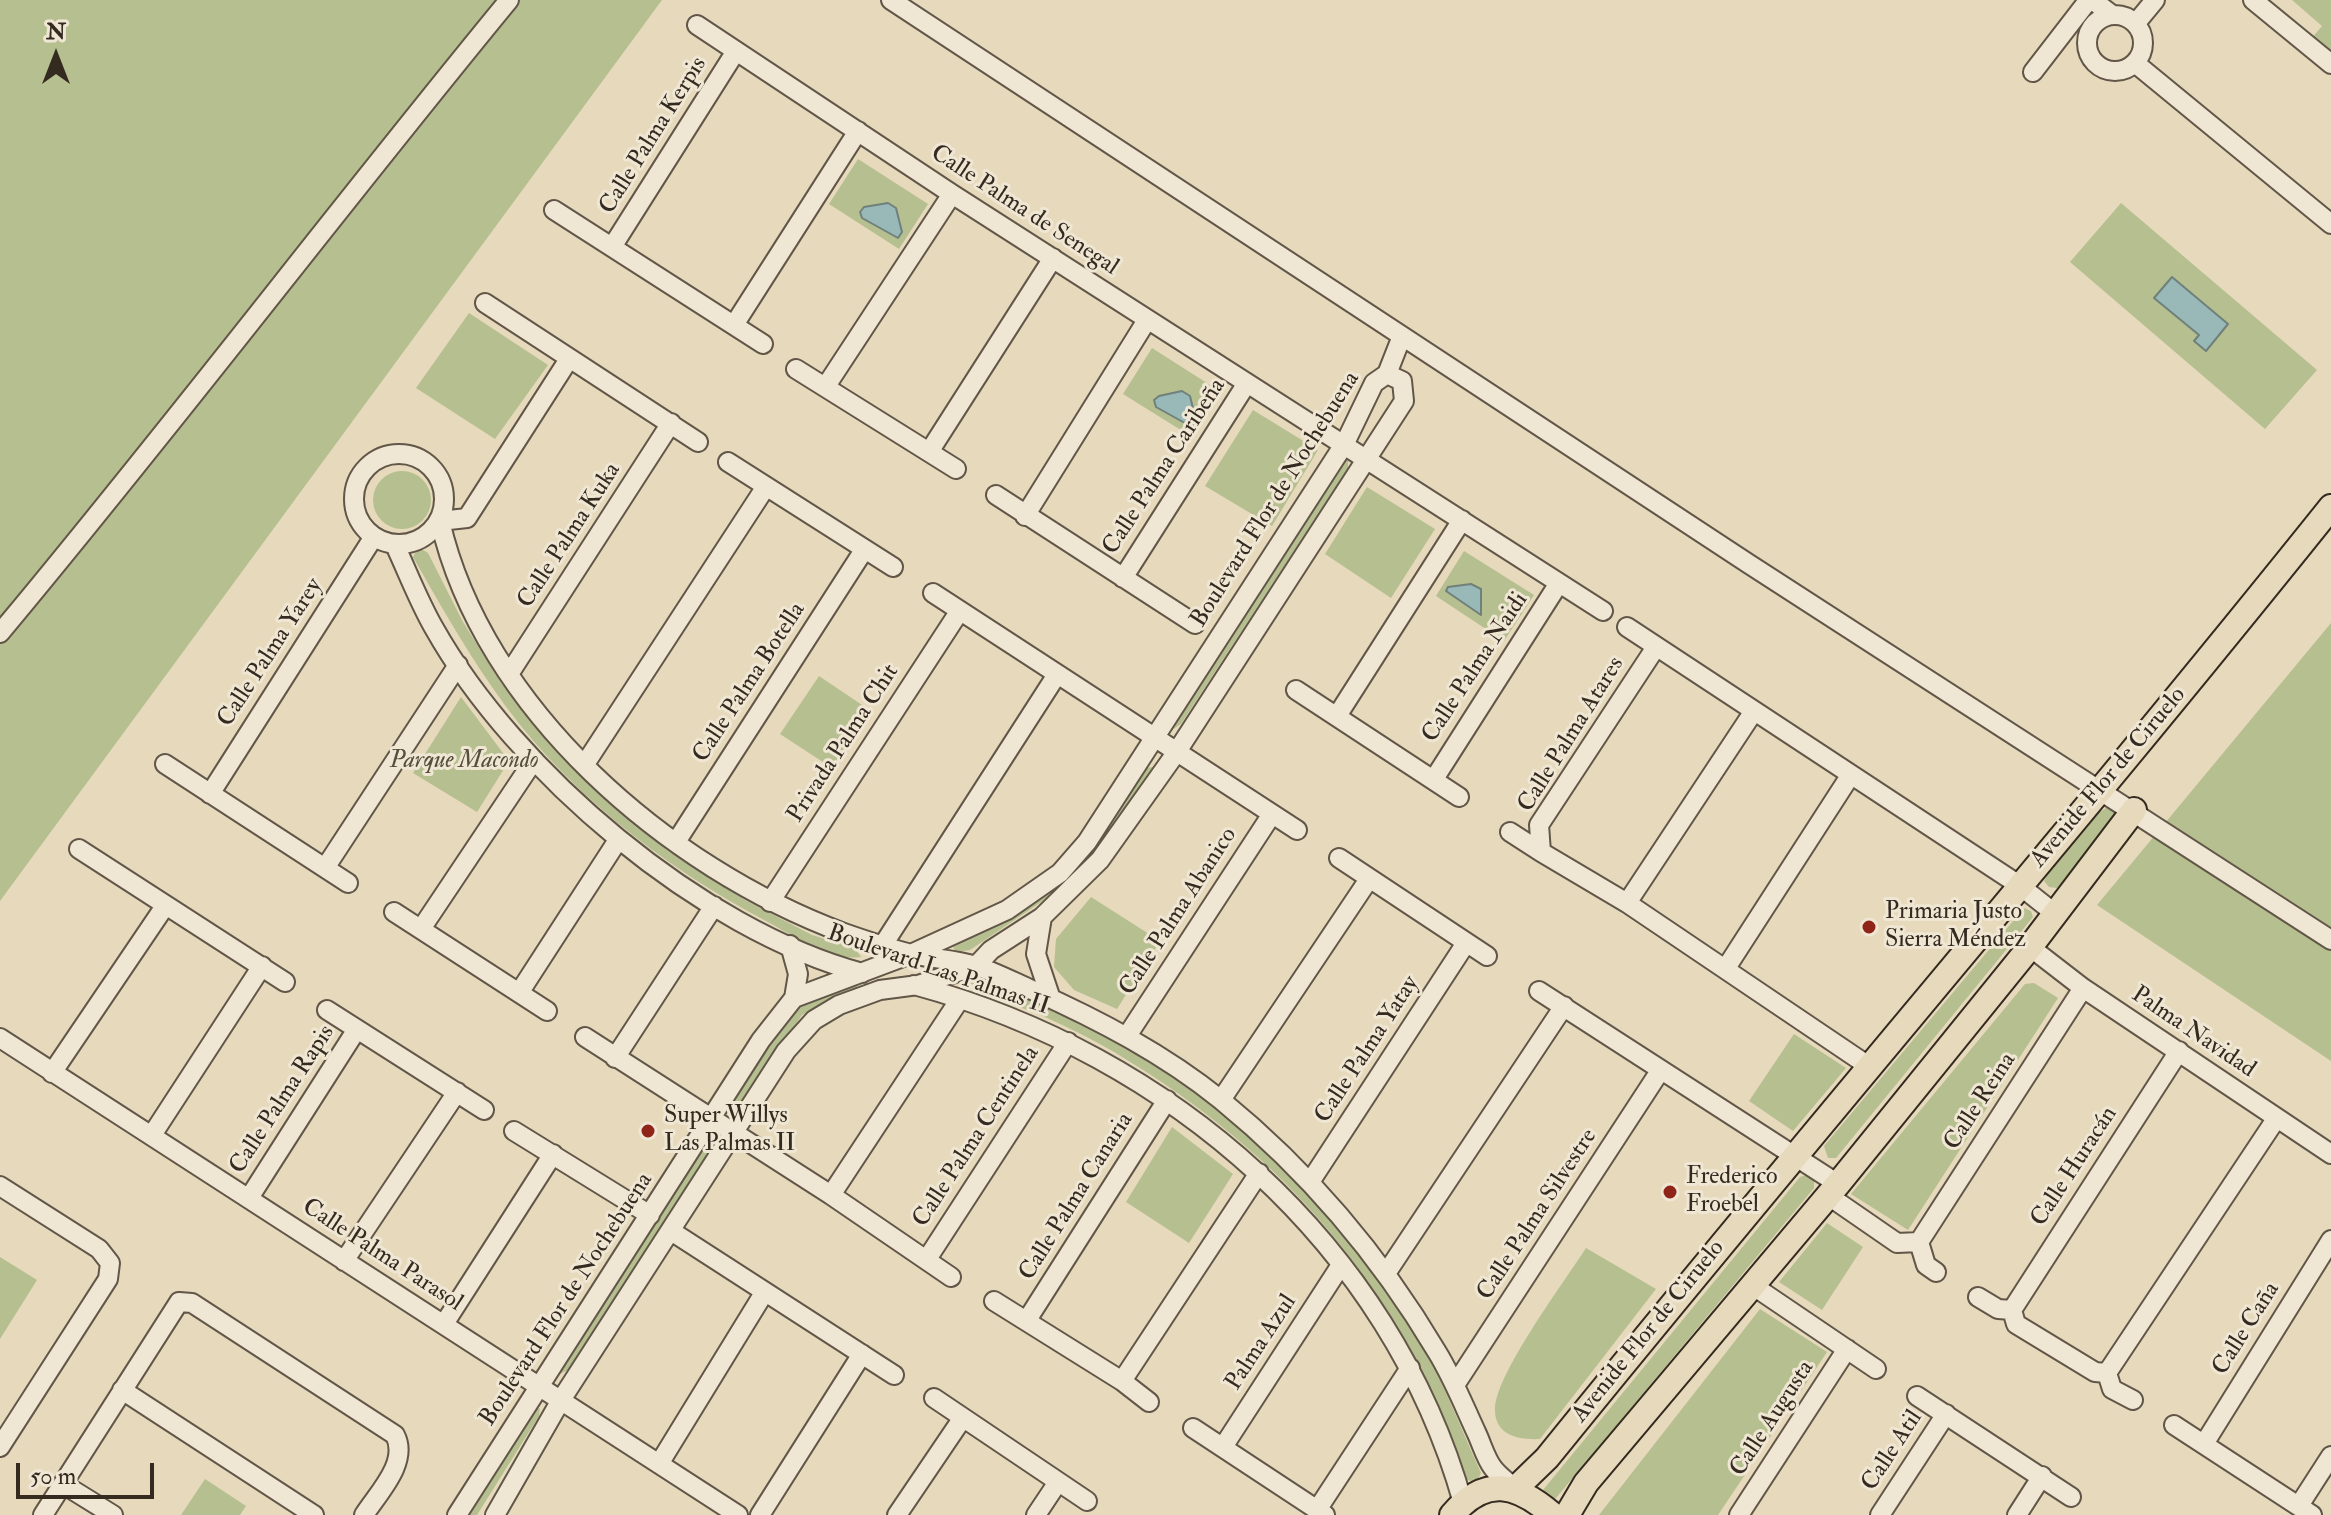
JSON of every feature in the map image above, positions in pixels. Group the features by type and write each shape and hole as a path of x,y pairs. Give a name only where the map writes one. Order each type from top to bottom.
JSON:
{"main road":[{"name":"Avenide Flor de Ciruelo","path":"1515,1489 1547,1458 2019,885 2063,838 2331,507"},
{"name":"Avenide Flor de Ciruelo","path":"1567,1515 1586,1483 2030,947 2053,912 2134,810"},
{"path":"1458,1509 1486,1488 1515,1489 1553,1515"}],"street":[{"path":"0,633 237,343 366,174 509,0"},
{"path":"891,0 1749,564 2101,788 2331,940"},
{"path":"2033,72 2087,2 2125,13 2143,48 2135,63 2119,71 2110,71 2094,62 2089,55 2087,38 2095,22 2125,13 2155,0"},
{"path":"2253,0 2331,64"},
{"name":"Calle Palma de Senegal","path":"697,25 952,194 1365,457"},
{"name":"Calle Palma Kerpis","path":"612,247 736,51"},
{"path":"2135,63 2331,224"},
{"path":"734,325 858,131"},
{"path":"826,386 952,194"},
{"name":"Calle Palma Kerpis","path":"554,210 763,344"},
{"path":"929,452 1053,258"},
{"path":"485,303 698,442"},
{"path":"1025,516 1147,320"},
{"path":"1387,374 1402,336"},
{"path":"440,521 444,493 432,467 416,457 388,456 363,470 354,488 353,506 360,525 373,538 395,545 418,542 440,521 467,518 569,359"},
{"path":"796,369 956,469"},
{"name":"Boulevard Flor de Nochebuena","path":"457,1515 761,1040 794,998 911,954 1007,910 1060,873 1087,842 1345,443 1374,383 1387,374 1402,381 1404,401 1176,753 1100,860 1042,917 991,950 976,966 918,985 880,990 839,1005 814,1020 786,1051 561,1400 495,1515"},
{"name":"Calle Palma Caribeña","path":"1123,578 1247,383"},
{"name":"Calle Palma Kuka","path":"509,674 671,423"},
{"name":"Calle Palma Naidi","path":"1365,457 1603,611"},
{"path":"728,462 893,567"},
{"path":"585,764 765,488"},
{"name":"Calle Palma Caribeña","path":"996,495 1195,624"},
{"path":"1337,716 1462,520"},
{"name":"Boulevard Las Palmas II","path":"440,521 450,564 468,606 509,674 543,720 585,764 676,842 770,902 847,934 911,954 976,966 1051,999 1127,1036 1221,1100 1310,1182 1387,1272 1455,1385 1492,1467 1515,1489"},
{"name":"Calle Palma Yarey","path":"210,794 373,538"},
{"name":"Boulevard Las Palmas II","path":"395,545 434,628 513,739 618,840 714,906 790,945 858,972 918,985 960,999 1068,1042 1167,1100 1259,1173 1341,1265 1381,1318 1432,1410 1458,1509"},
{"name":"Calle Palma Botella","path":"676,842 864,550"},
{"name":"Calle Palma Naidi","path":"1434,779 1559,583"},
{"path":"933,593 1056,676 1297,830"},
{"name":"Privada Palma Chit","path":"770,902 959,612"},
{"name":"Calle Palma Atares","path":"1627,627 2019,885 2053,912"},
{"name":"Calle Palma Atares","path":"1541,852 1539,825 1656,647"},
{"path":"325,868 458,665"},
{"path":"883,945 918,906 1056,676"},
{"name":"Calle Palma Naidi","path":"1296,690 1459,797"},
{"path":"1627,903 1754,711"},
{"path":"421,929 534,760"},
{"path":"165,764 348,883"},
{"path":"1726,968 1850,776"},
{"name":"Calle Palma Abanico","path":"1127,1036 1272,814"},
{"name":"Calle Palma Atares","path":"1510,832 1627,903 1870,1067"},
{"path":"519,993 618,840"},
{"path":"79,849 285,982"},
{"path":"1339,858 1487,956"},
{"path":"1221,1100 1369,879"},
{"path":"52,1073 165,906"},
{"path":"615,1058 714,906"},
{"path":"394,912 547,1011"},
{"path":"1042,917 1036,954 1051,999"},
{"name":"Calle Palma Yatay","path":"1310,1182 1466,943"},
{"path":"790,945 798,974 794,998"},
{"name":"Palma Navidad","path":"2030,947 2083,988 2331,1154"},
{"path":"152,1135 262,966"},
{"name":"Calle Reina","path":"1919,1242 2083,988"},
{"path":"1539,991 1796,1157 1897,1243 1919,1242 1926,1265 1936,1272"},
{"path":"831,1195 960,999"},
{"path":"1387,1272 1564,1006"},
{"name":"Calle Palma Rapis","path":"327,1010 484,1110"},
{"name":"Calle Palma Rapis","path":"249,1198 357,1029"},
{"name":"Calle Palma Centinela","path":"585,1037 831,1195 951,1277"},
{"name":"Calle Palma Parasol","path":"0,1038 738,1515"},
{"name":"Calle Palma Centinela","path":"927,1259 1068,1042"},
{"name":"Calle Huracán","path":"2012,1310 2179,1051"},
{"name":"Calle Palma Silvestre","path":"1455,1385 1660,1071"},
{"path":"344,1261 457,1092"},
{"name":"Calle Palma Canaria","path":"1027,1320 1167,1100"},
{"path":"2107,1373 2276,1119"},
{"path":"514,1131 650,1215"},
{"path":"444,1324 553,1154"},
{"path":"1122,1381 1259,1173"},
{"path":"0,1186 99,1249 110,1263 108,1279 0,1447"},
{"path":"671,1231 894,1375"},
{"name":"Calle Caña","path":"2204,1444 2331,1240"},
{"name":"Palma Azul","path":"1223,1447 1341,1265"},
{"name":"Calle Augusta","path":"1752,1285 1876,1369"},
{"path":"659,1464 764,1293"},
{"path":"1978,1297 1998,1309 2012,1310 2016,1324 2095,1372 2107,1373"},
{"name":"Calle Palma Canaria","path":"994,1301 1122,1381 1149,1402"},
{"path":"43,1515 179,1302 192,1303 395,1435 401,1447 400,1458 364,1515"},
{"name":"Calle Augusta","path":"1739,1515 1847,1349"},
{"path":"760,1515 862,1354"},
{"path":"1193,1428 1321,1512 1410,1368"},
{"path":"2107,1373 2112,1389 2133,1400"},
{"path":"122,1390 314,1515"},
{"name":"Calle Atil","path":"1917,1396 2071,1497"},
{"path":"934,1398 1087,1501"},
{"name":"Calle Atil","path":"1880,1515 1946,1414"},
{"path":"897,1515 962,1419"},
{"path":"2174,1425 2306,1510 2331,1456"},
{"path":"2017,1515 2042,1476"},
{"path":"1036,1515 1058,1482"},
{"path":"63,1484 113,1515"}],"green space":[{"path":"0,0 662,0 0,901"},
{"path":"2292,0 2331,0 2331,56 2311,39 2322,26"},
{"path":"858,159 928,204 899,249 829,204"},
{"path":"2121,203 2317,370 2265,429 2070,262"},
{"path":"469,313 548,365 495,439 416,388"},
{"path":"1152,348 1221,392 1192,437 1123,394"},
{"path":"1253,410 1318,450 1272,526 1205,486"},
{"path":"1348,458 1348,468 1181,724 1170,731"},
{"path":"402,471 423,479 431,500 423,521 402,529 381,521 373,500 381,479"},
{"path":"1367,487 1435,529 1391,598 1325,554"},
{"path":"418,547 428,553 463,622 501,683 581,774 668,851 745,900 812,935 855,948 861,957 837,955 812,946 727,899 651,849 581,790 519,723 481,671 413,557"},
{"path":"1464,551 1534,595 1504,641 1436,596"},
{"path":"2331,623 2331,1061 2097,905"},
{"path":"819,676 871,711 832,768 780,734"},
{"name":"Parque Macondo","path":"461,697 509,761 477,812 413,773"},
{"path":"1153,767 1097,852 1068,884 970,950 956,952 953,947 1015,912 1146,768"},
{"path":"2109,806 2116,811 2113,822 2057,888 2049,887 2044,881 2049,872 2098,813"},
{"path":"1091,897 1160,941 1117,1009 1074,990 1054,967 1056,939"},
{"path":"2024,908 2031,911 2033,917 1836,1158 1828,1158 1824,1146"},
{"path":"860,980 856,989 802,1015 741,1104 732,1110 733,1101 795,1009 814,996"},
{"path":"967,980 982,981 1028,996 1137,1053 1187,1086 1279,1164 1360,1253 1426,1352 1481,1473 1476,1483 1465,1479 1439,1410 1408,1346 1372,1287 1330,1232 1284,1182 1232,1135 1176,1092 1114,1052 1043,1016 994,997"},
{"path":"2034,983 2058,998 1908,1230 1851,1194 2025,984"},
{"path":"1794,1034 1846,1068 1793,1131 1749,1101"},
{"path":"1172,1127 1233,1174 1189,1243 1126,1202"},
{"path":"716,1135 716,1144 568,1370 560,1374 709,1140"},
{"path":"1806,1175 1814,1181 1814,1188 1556,1498 1547,1498 1543,1490 1800,1177"},
{"path":"1827,1223 1863,1247 1822,1310 1779,1282"},
{"path":"1586,1248 1656,1289 1540,1439 1510,1435 1499,1426 1495,1410 1506,1375"},
{"path":"0,1257 37,1280 0,1339"},
{"path":"1760,1309 1827,1352 1718,1515 1599,1515"},
{"path":"540,1408 539,1416 477,1515 468,1515 533,1411"},
{"path":"205,1479 246,1506 240,1515 181,1515"}],"water":[{"path":"888,203 896,208 902,232 898,238 862,218 860,212 864,207"},
{"path":"2172,277 2228,324 2206,351 2194,341 2199,335 2154,298"},
{"path":"1182,391 1190,396 1196,421 1192,427 1156,407 1154,400"},
{"path":"1471,584 1481,589 1481,615 1446,591 1448,587"}],"place":[{"name":"Primaria Justo Sierra Méndez","path":"1869,927"},
{"name":"Super Willys Las Palmas II","path":"648,1131"},
{"name":"Frederico Froebel","path":"1670,1192"}]}
